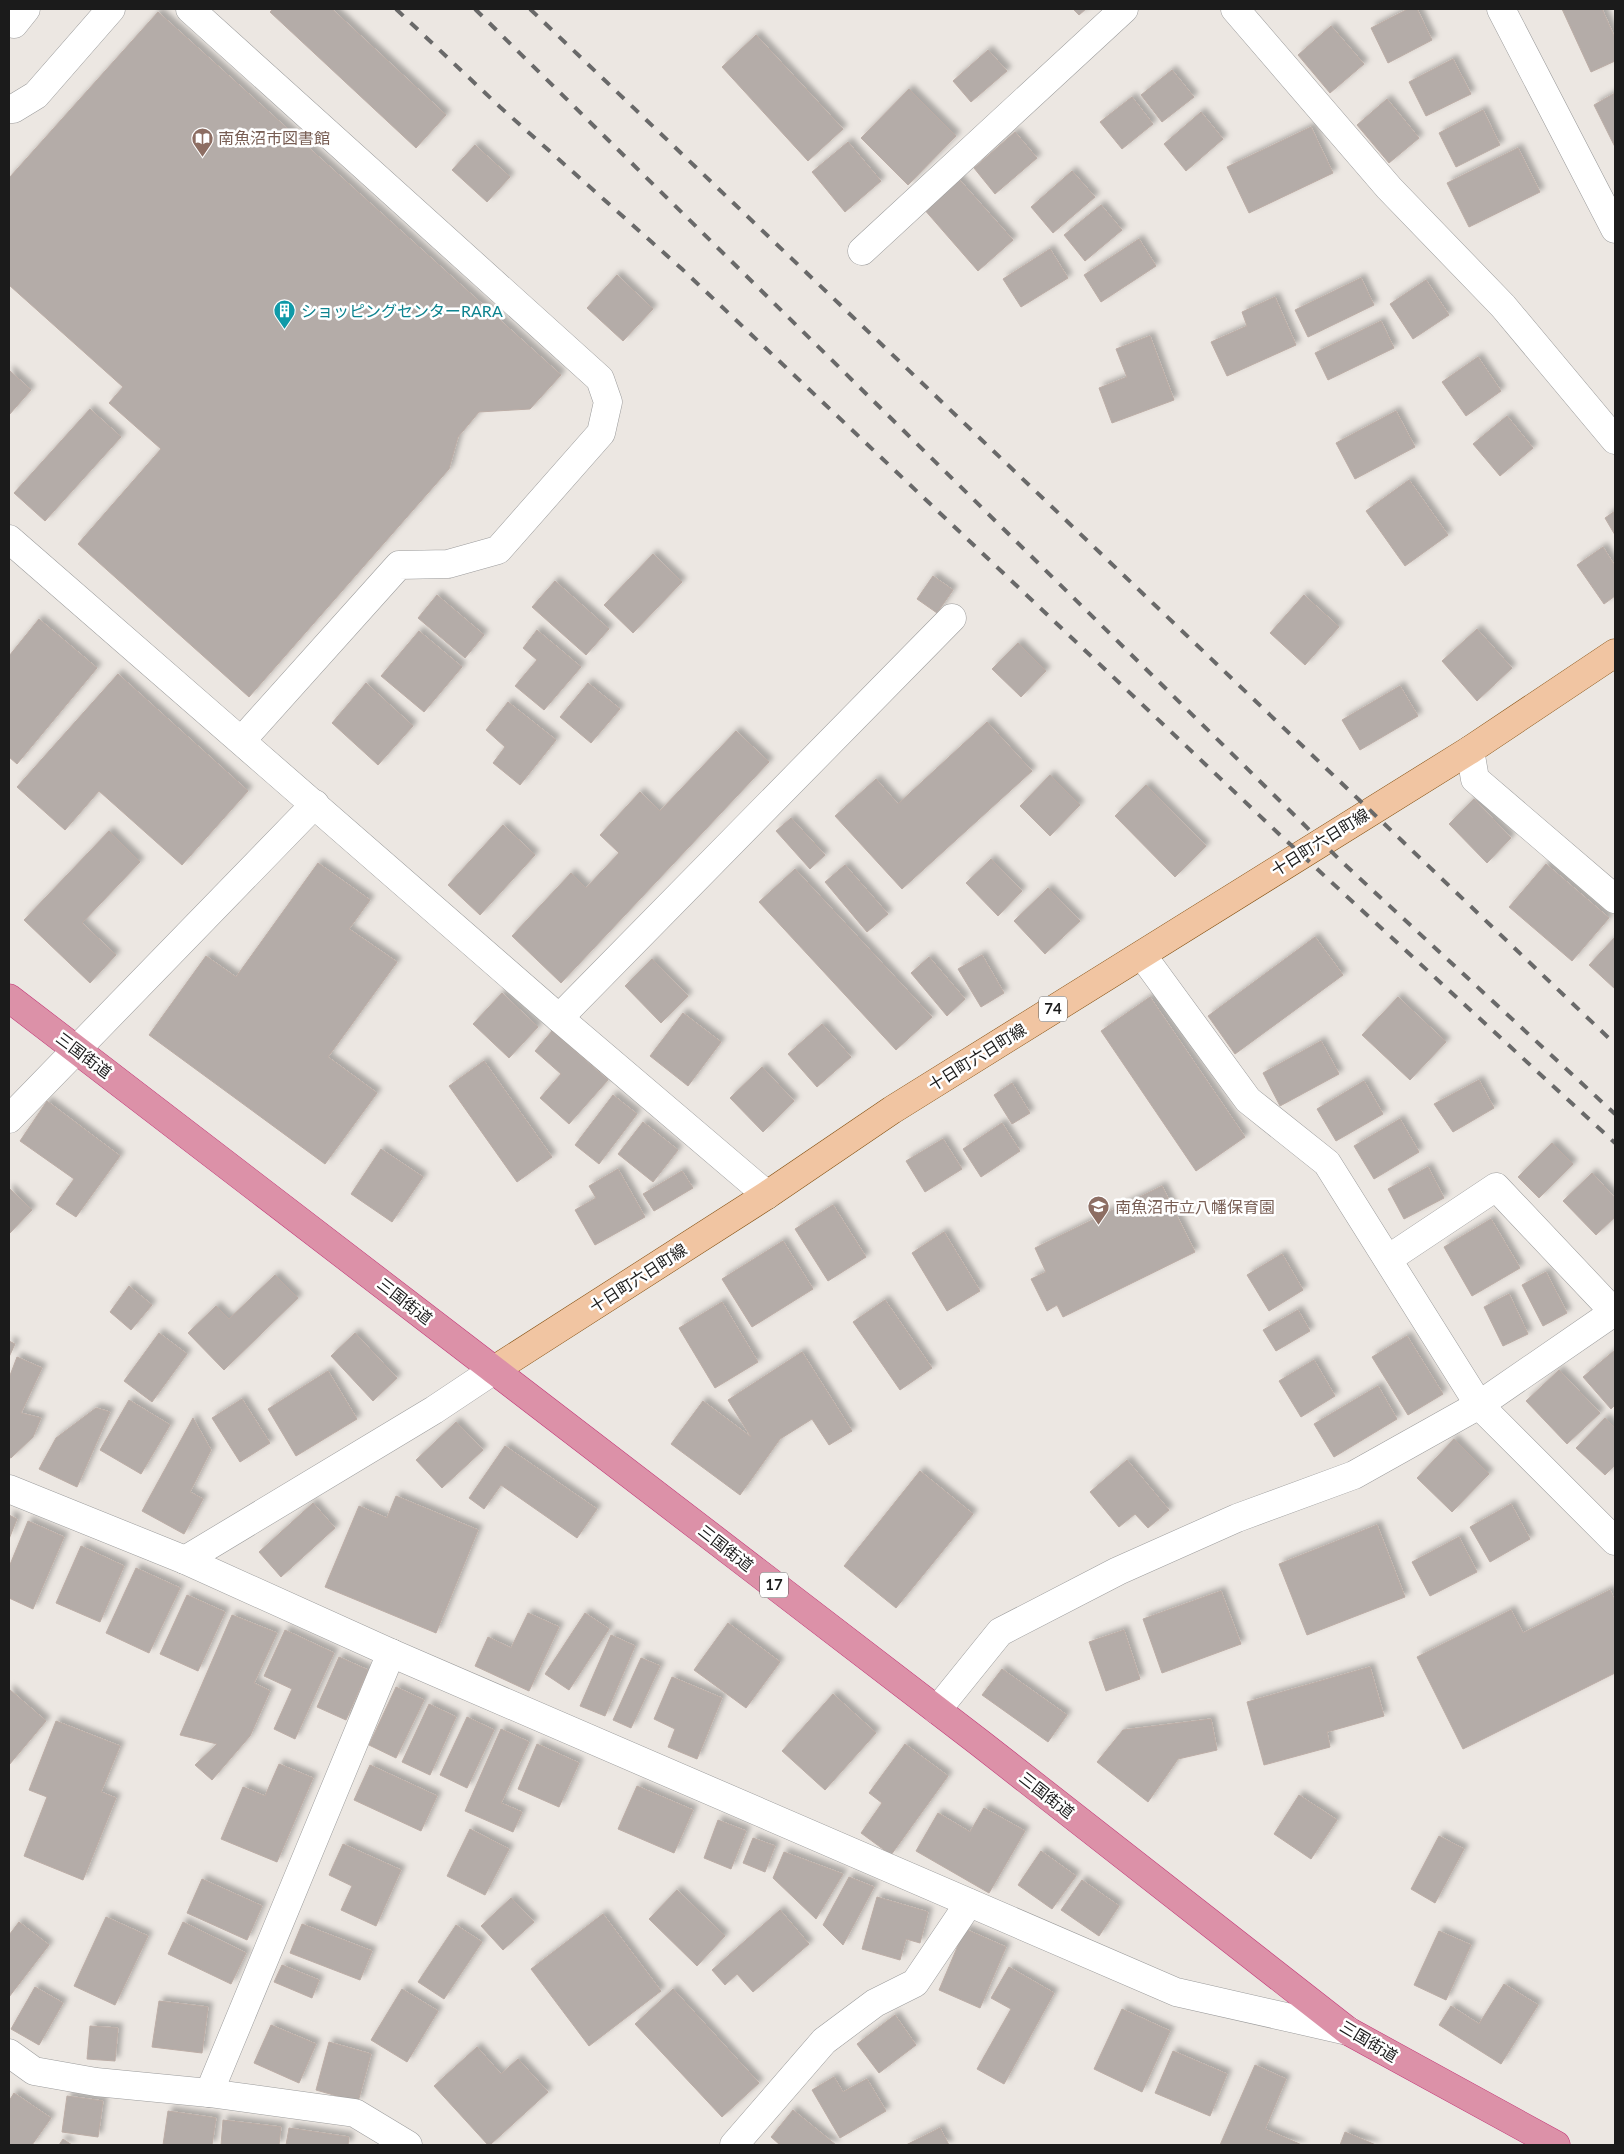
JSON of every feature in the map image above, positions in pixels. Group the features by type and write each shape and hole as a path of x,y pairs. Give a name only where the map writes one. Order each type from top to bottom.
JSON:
{"highway":[{"name":"三国街道","path":"9,998 937,1710 1348,2031 1556,2145"}],"main road":[{"name":"十日町六日町線","path":"494,1370 768,1195 892,1110 1470,750 1615,653"}],"street":[{"path":"9,19 14,24 26,9"},
{"path":"9,109 13,109 36,95 111,9"},
{"path":"190,9 600,379 608,402 601,433 498,550 448,564 399,565 242,740"},
{"path":"862,252 1124,9"},
{"path":"1235,9 1389,188 1503,306 1615,440"},
{"path":"1501,9 1615,229"},
{"path":"9,539 559,1018 768,1195"},
{"path":"559,1018 952,618"},
{"path":"1470,750 1475,779 1615,899"},
{"path":"9,1118 315,804"},
{"path":"1142,955 1248,1100 1327,1163 1479,1405 1615,1540"},
{"path":"937,1710 1000,1632 1118,1571 1237,1518 1354,1475 1479,1405 1615,1312 1496,1187 1388,1259"},
{"path":"185,1560 434,1410 494,1370"},
{"path":"9,1489 185,1560 391,1654 1176,1992 1348,2031"},
{"path":"209,2093 391,1654"},
{"path":"734,2145 824,2040 875,2003 915,1983 969,1903"},
{"path":"9,2053 34,2071 96,2082 209,2093 354,2113 408,2145"}],"building":[{"path":"273,9 332,9 446,115 416,148 270,12"},
{"path":"1073,9 1086,9 1079,15"},
{"path":"1408,9 1417,9 1432,40 1388,63 1371,28"},
{"path":"1562,9 1602,9 1615,38 1615,61 1591,72"},
{"name":"ショッピングセンターRARA","path":"158,12 561,375 530,409 479,412 458,437 449,469 249,697 78,544 161,449 109,403 123,387 9,285 9,178"},
{"path":"1331,26 1364,64 1330,93 1298,55"},
{"path":"756,35 843,129 808,161 722,67"},
{"path":"988,50 1007,71 971,102 953,81"},
{"path":"1453,59 1471,94 1426,116 1409,82"},
{"path":"1172,70 1194,97 1162,122 1141,95"},
{"path":"909,89 956,136 908,185 861,138"},
{"path":"1615,93 1615,147 1594,105"},
{"path":"1132,97 1153,124 1122,149 1100,122"},
{"path":"1387,99 1419,138 1389,163 1357,125"},
{"path":"1483,110 1500,145 1456,167 1439,133"},
{"path":"1201,112 1223,139 1186,171 1164,144"},
{"path":"1311,127 1333,173 1249,213 1227,167"},
{"path":"1015,132 1037,158 995,194 974,168"},
{"path":"848,142 881,181 845,212 812,172"},
{"path":"475,145 510,177 487,202 452,170"},
{"path":"1518,148 1540,192 1469,227 1447,183"},
{"path":"1072,171 1095,197 1053,233 1031,207"},
{"path":"957,177 1013,240 978,271 923,208"},
{"path":"1101,205 1122,230 1085,261 1064,235"},
{"path":"1139,239 1156,266 1101,302 1084,275"},
{"path":"1050,249 1068,278 1021,307 1003,279"},
{"path":"617,275 653,309 623,341 587,308"},
{"path":"1361,278 1374,305 1308,337 1295,310"},
{"path":"1426,280 1449,315 1413,339 1390,304"},
{"path":"1275,297 1296,345 1227,376 1211,342 1247,326 1242,312"},
{"path":"1381,321 1394,348 1328,380 1315,353"},
{"path":"1150,336 1174,400 1112,423 1099,388 1127,377 1116,349"},
{"path":"1478,357 1501,391 1466,416 1442,382"},
{"path":"9,370 31,390 9,415"},
{"path":"90,409 121,437 45,521 14,493"},
{"path":"1396,411 1415,447 1355,479 1336,443"},
{"path":"1507,416 1533,448 1500,476 1473,444"},
{"path":"1409,480 1448,535 1405,566 1366,511"},
{"path":"1615,511 1615,535 1605,518"},
{"path":"1603,547 1615,566 1615,596 1604,604 1577,565"},
{"path":"653,554 682,582 633,633 604,605"},
{"path":"933,576 953,590 937,613 917,599"},
{"path":"555,581 609,629 586,655 532,607"},
{"path":"437,595 484,635 465,658 418,618"},
{"path":"1304,595 1339,627 1305,665 1270,633"},
{"path":"39,619 97,668 17,764 9,757 9,656"},
{"path":"1477,629 1512,668 1477,701 1442,661"},
{"path":"537,630 581,667 544,710 515,686 537,660 523,648"},
{"path":"419,631 462,667 424,712 381,676"},
{"path":"1018,643 1046,671 1021,697 992,669"},
{"path":"118,674 248,791 182,865 99,791 65,830 17,787"},
{"path":"366,683 413,726 378,765 332,723"},
{"path":"588,683 620,709 591,743 560,717"},
{"path":"1400,686 1418,716 1360,750 1342,720"},
{"path":"508,702 556,740 520,785 493,763 505,747 486,730"},
{"path":"987,722 1032,771 902,889 835,816 876,779 898,804"},
{"path":"736,731 769,762 561,983 512,936 571,873 586,888 619,853 600,835 640,792 660,811"},
{"path":"1050,775 1080,805 1050,836 1020,806"},
{"path":"1146,785 1206,846 1175,877 1115,816"},
{"path":"1474,799 1511,838 1487,863 1449,824"},
{"path":"791,818 825,855 810,869 776,831"},
{"path":"503,825 535,855 480,915 448,885"},
{"path":"109,831 140,862 82,923 116,955 90,983 24,920"},
{"path":"991,859 1022,891 998,916 966,883"},
{"path":"318,863 370,900 349,929 397,962 328,1057 377,1093 325,1164 149,1035 206,956 236,977"},
{"path":"1546,864 1609,918 1572,961 1509,907"},
{"path":"845,865 888,914 867,932 825,882"},
{"path":"795,869 932,1017 896,1050 759,902"},
{"path":"1048,888 1080,921 1045,954 1014,921"},
{"path":"1315,937 1343,975 1235,1054 1208,1016"},
{"path":"1615,937 1615,989 1589,965"},
{"path":"982,955 1004,993 981,1007 958,969"},
{"path":"929,957 965,999 947,1016 911,973"},
{"path":"652,959 688,996 661,1023 625,986"},
{"path":"502,993 538,1027 509,1058 473,1024"},
{"path":"1150,997 1245,1137 1196,1171 1101,1031"},
{"path":"1398,997 1446,1042 1410,1080 1362,1035"},
{"path":"683,1013 721,1042 688,1086 650,1056"},
{"path":"822,1024 851,1057 817,1087 788,1054"},
{"path":"552,1031 608,1080 569,1124 540,1098 561,1074 535,1051"},
{"path":"1321,1041 1339,1074 1280,1106 1263,1073"},
{"path":"484,1061 552,1157 517,1182 449,1086"},
{"path":"762,1067 794,1101 763,1132 730,1098"},
{"path":"1479,1080 1494,1108 1453,1132 1434,1104"},
{"path":"1364,1081 1383,1114 1336,1141 1317,1109"},
{"path":"1012,1083 1030,1113 1012,1124 994,1095"},
{"path":"613,1095 637,1114 599,1164 575,1145"},
{"path":"47,1101 120,1156 76,1217 56,1204 74,1179 20,1141"},
{"path":"1400,1119 1419,1152 1374,1179 1354,1146"},
{"path":"643,1122 678,1150 653,1182 618,1154"},
{"path":"1002,1123 1020,1151 981,1177 963,1149"},
{"path":"943,1139 962,1169 925,1192 906,1161"},
{"path":"1552,1143 1573,1164 1539,1198 1518,1177"},
{"path":"381,1149 423,1177 392,1222 351,1194"},
{"path":"1428,1167 1444,1198 1404,1219 1388,1189"},
{"path":"618,1169 645,1217 595,1245 575,1210 596,1198 589,1186"},
{"path":"682,1171 693,1188 654,1211 643,1194"},
{"path":"1592,1173 1615,1198 1615,1217 1596,1235 1563,1201"},
{"path":"1162,1186 1195,1252 1063,1317 1057,1305 1047,1311 1031,1279 1046,1272 1035,1248"},
{"path":"9,1188 32,1210 9,1234"},
{"path":"833,1205 866,1257 828,1281 795,1229"},
{"path":"1491,1219 1520,1268 1472,1296 1444,1247"},
{"path":"944,1232 980,1291 947,1311 912,1253"},
{"path":"783,1241 813,1289 752,1327 722,1279"},
{"path":"1282,1254 1303,1290 1269,1311 1247,1275"},
{"path":"1546,1272 1567,1313 1543,1326 1522,1285"},
{"path":"275,1275 298,1298 224,1370 188,1333 216,1306 229,1319"},
{"path":"129,1286 152,1305 131,1330 110,1312"},
{"path":"1509,1294 1528,1334 1503,1346 1484,1307"},
{"path":"885,1300 932,1368 900,1390 853,1322"},
{"path":"722,1302 758,1362 715,1388 679,1328"},
{"path":"1298,1310 1310,1331 1276,1351 1263,1330"},
{"path":"159,1333 187,1354 152,1402 124,1381"},
{"path":"355,1333 397,1378 373,1401 331,1356"},
{"path":"1407,1336 1443,1394 1408,1415 1372,1357"},
{"path":"9,1341 15,1344 9,1357"},
{"path":"1615,1350 1615,1405 1611,1409 1583,1377"},
{"path":"802,1352 852,1431 829,1445 812,1419 780,1439 740,1495 671,1444 703,1401 751,1437 728,1400"},
{"path":"17,1357 42,1368 21,1413 41,1418 33,1437 11,1458 9,1457 9,1378"},
{"path":"1314,1360 1335,1396 1301,1417 1279,1381"},
{"path":"1559,1370 1600,1413 1567,1444 1526,1401"},
{"path":"328,1371 357,1419 296,1456 268,1409"},
{"path":"1378,1386 1397,1419 1334,1457 1314,1424"},
{"path":"242,1399 270,1443 240,1462 212,1418"},
{"path":"129,1400 170,1425 141,1474 100,1450"},
{"path":"96,1408 110,1412 77,1487 39,1469 56,1438"},
{"path":"193,1418 211,1450 190,1492 203,1499 184,1534 142,1511"},
{"path":"1605,1418 1615,1428 1615,1465 1605,1475 1576,1448"},
{"path":"456,1422 483,1450 442,1488 416,1460"},
{"path":"1454,1439 1489,1474 1452,1512 1417,1478"},
{"path":"505,1446 597,1509 577,1538 501,1485 484,1509 469,1498"},
{"path":"1127,1460 1169,1510 1148,1528 1135,1514 1119,1527 1090,1492"},
{"path":"920,1471 973,1514 896,1608 844,1566"},
{"path":"396,1496 478,1530 436,1633 325,1587 359,1506 387,1518"},
{"path":"313,1503 335,1528 281,1577 259,1552"},
{"path":"1511,1504 1530,1539 1490,1562 1470,1527"},
{"path":"9,1515 17,1519 9,1539"},
{"path":"28,1521 64,1537 33,1609 9,1598 9,1567"},
{"path":"1377,1525 1405,1597 1307,1635 1279,1564"},
{"path":"1459,1537 1477,1572 1430,1596 1412,1562"},
{"path":"81,1546 124,1566 100,1622 56,1603"},
{"path":"136,1568 180,1588 149,1653 106,1633"},
{"path":"1610,1590 1615,1601 1615,1673 1463,1749 1417,1657 1511,1610 1523,1633"},
{"path":"1221,1591 1241,1644 1162,1673 1143,1619"},
{"path":"187,1595 225,1612 198,1671 160,1654"},
{"path":"528,1613 559,1627 529,1691 475,1666 488,1637 511,1648"},
{"path":"585,1613 609,1629 569,1690 545,1674"},
{"path":"232,1615 277,1633 254,1683 270,1691 250,1736 212,1780 195,1765 217,1744 180,1735"},
{"path":"728,1623 780,1662 746,1708 694,1670"},
{"path":"285,1630 334,1653 295,1739 274,1729 292,1689 264,1676"},
{"path":"1124,1630 1140,1679 1106,1691 1089,1642"},
{"path":"611,1635 635,1646 605,1716 580,1706"},
{"path":"339,1657 368,1670 346,1720 317,1707"},
{"path":"641,1658 660,1666 631,1728 613,1720"},
{"path":"1370,1667 1384,1716 1327,1732 1330,1747 1264,1765 1247,1702"},
{"path":"1002,1669 1067,1715 1048,1742 982,1695"},
{"path":"672,1677 722,1698 697,1759 668,1747 675,1729 654,1719"},
{"path":"396,1687 424,1700 396,1758 369,1745"},
{"path":"9,1689 46,1721 9,1765"},
{"path":"833,1694 876,1733 825,1790 782,1751"},
{"path":"429,1704 456,1717 430,1775 402,1762"},
{"path":"467,1717 494,1730 467,1788 440,1775"},
{"path":"1211,1719 1217,1750 1178,1759 1148,1802 1097,1762 1123,1730"},
{"path":"56,1721 120,1746 101,1792 116,1798 83,1880 24,1856 47,1797 29,1790"},
{"path":"501,1729 529,1742 501,1803 522,1812 513,1832 465,1811"},
{"path":"537,1744 579,1763 559,1807 518,1789"},
{"path":"905,1744 948,1776 891,1855 861,1833 882,1803 869,1793"},
{"path":"279,1764 313,1778 277,1862 221,1839 243,1787 265,1796"},
{"path":"370,1765 437,1796 421,1831 354,1800"},
{"path":"637,1786 693,1810 674,1853 618,1829"},
{"path":"1299,1795 1337,1820 1311,1859 1274,1834"},
{"path":"984,1808 1025,1831 989,1893 916,1851 938,1813 970,1832"},
{"path":"718,1820 746,1831 731,1869 704,1858"},
{"path":"470,1829 509,1849 485,1895 447,1876"},
{"path":"1439,1836 1464,1849 1435,1903 1411,1889"},
{"path":"753,1838 775,1846 765,1872 743,1863"},
{"path":"343,1844 401,1870 376,1926 341,1910 352,1886 329,1875"},
{"path":"1041,1851 1076,1876 1052,1909 1018,1885"},
{"path":"784,1852 843,1874 816,1919 773,1878"},
{"path":"849,1877 874,1887 843,1945 823,1925"},
{"path":"202,1879 262,1906 247,1940 187,1913"},
{"path":"1082,1880 1119,1906 1099,1936 1061,1910"},
{"path":"677,1890 725,1936 697,1966 649,1919"},
{"path":"877,1897 928,1912 920,1943 906,1939 900,1960 862,1949"},
{"path":"511,1898 534,1922 503,1950 481,1926"},
{"path":"780,1910 809,1944 753,1992 737,1974 725,1985 712,1970"},
{"path":"603,1914 661,1991 589,2046 531,1969"},
{"path":"106,1917 148,1936 115,2005 74,1986"},
{"path":"19,1922 49,1945 9,1997 9,1935"},
{"path":"183,1922 246,1953 231,1984 168,1954"},
{"path":"302,1924 372,1951 360,1980 290,1953"},
{"path":"456,1925 482,1942 444,1999 418,1982"},
{"path":"965,1929 1006,1947 980,2008 939,1990"},
{"path":"1439,1931 1471,1945 1446,2000 1414,1985"},
{"path":"282,1965 319,1980 312,1998 274,1982"},
{"path":"1009,1967 1054,1993 1004,2084 977,2069 1011,2009 991,1998"},
{"path":"1504,1984 1538,2005 1501,2064 1439,2025 1451,2006 1479,2024"},
{"path":"35,1987 63,2003 39,2045 11,2029"},
{"path":"402,1989 438,2011 407,2062 371,2040"},
{"path":"673,1989 759,2083 722,2117 635,2024"},
{"path":"159,2001 208,2007 202,2053 152,2047"},
{"path":"1122,2009 1170,2031 1142,2092 1094,2069"},
{"path":"895,2015 916,2045 879,2073 857,2044"},
{"path":"271,2025 316,2044 299,2083 254,2063"},
{"path":"90,2026 118,2028 115,2061 87,2059"},
{"path":"329,2042 371,2054 358,2102 316,2090"},
{"path":"477,2047 501,2074 518,2059 548,2092 490,2145 434,2086"},
{"path":"1173,2051 1227,2074 1210,2116 1155,2093"},
{"path":"1255,2065 1286,2079 1265,2129 1302,2145 1220,2145"},
{"path":"834,2077 843,2092 867,2079 886,2111 840,2138 812,2090"},
{"path":"14,2093 51,2118 32,2145 9,2145 9,2101"},
{"path":"67,2096 103,2101 98,2137 62,2132"},
{"path":"793,2110 836,2145 780,2145 771,2137"},
{"path":"168,2111 216,2118 212,2145 163,2145"},
{"path":"223,2120 281,2127 279,2145 221,2145"},
{"path":"289,2128 349,2137 348,2145 286,2145"},
{"path":"940,2128 949,2145 906,2145"},
{"path":"1345,2132 1376,2145 1340,2145"},
{"path":"63,2139 72,2145 59,2145"}],"railway":[{"path":"396,9 500,107 682,269 1279,834 1615,1143"},
{"path":"475,9 1342,862 1615,1114"},
{"path":"530,9 1615,1044"}],"place":[{"name":"南魚沼市図書館","path":"202,157"},
{"name":"ショッピングセンターRARA","path":"285,330"},
{"name":"南魚沼市立八幡保育園","path":"1099,1226"}]}
